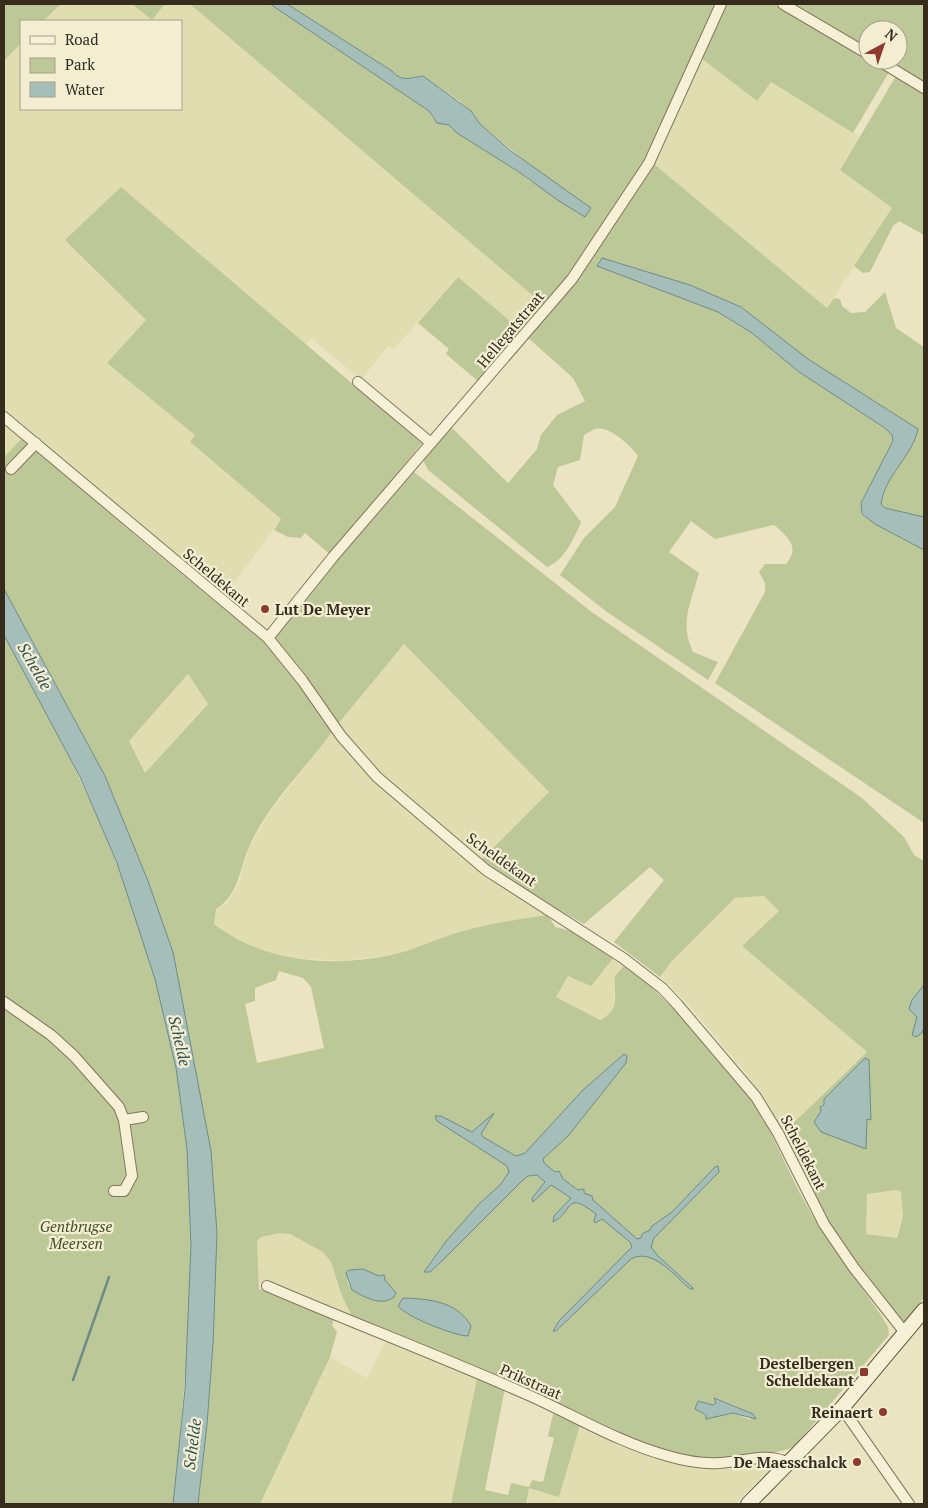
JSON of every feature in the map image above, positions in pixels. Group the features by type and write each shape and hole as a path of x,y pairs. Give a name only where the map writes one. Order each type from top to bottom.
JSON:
{"main road":[{"path":"748,1504 790,1464 842,1408 906,1334 924,1310"}],"street":[{"name":"Hellegatstraat","path":"268,638 431,443 572,279 649,163 721,4"},
{"path":"783,4 858,48"},
{"path":"894,70 924,88"},
{"path":"358,382 431,443"},
{"name":"Scheldekant","path":"4,417 268,638 302,680 341,736 377,777 486,870 623,958 656,983 677,1004 756,1097 778,1133 824,1224 854,1268 906,1334"},
{"path":"11,469 36,443"},
{"path":"4,1002 51,1035 74,1056 119,1107 124,1120 132,1176 124,1191 114,1191"},
{"path":"124,1120 143,1117"},
{"name":"Prikstraat","path":"267,1286 527,1394 626,1442 668,1456 698,1462 732,1463 780,1457 790,1464"},
{"path":"842,1408 909,1504"}],"shaded area":[{"path":"61,4 132,4 152,20 44,20"},
{"path":"165,4 190,4 545,306 523,332 458,277 394,349 388,346 361,380 311,338 306,345 121,188 66,240 146,320 195,435 190,442 281,519 225,595 4,409 4,61 20,44 20,110 182,110 182,20 152,20"},
{"path":"701,58 757,101 770,82 859,136 840,170 892,208 827,308 654,164"},
{"path":"4,422 22,438 4,457"},
{"path":"404,644 550,792 482,859 384,778 338,724"},
{"path":"188,674 208,703 145,773 129,741"},
{"path":"332,732 359,764 420,821 477,867 548,915 517,919 392,955 344,961 292,958 257,949 228,935 213,924 216,909 227,903 238,885 249,847 268,814"},
{"path":"764,896 779,911 742,946 867,1052 782,1134 766,1101 747,1075 689,1005 660,977 672,961 735,898"},
{"path":"614,957 626,964 614,986 615,1007 610,1014 599,1020 556,997 568,976"},
{"path":"896,1190 901,1192 903,1216 896,1238 866,1234 867,1194"},
{"path":"280,1233 290,1234 323,1252 331,1262 342,1296 356,1324 259,1282 257,1241 261,1237"},
{"path":"387,1339 478,1379 451,1504 260,1504 330,1357 367,1378"},
{"path":"580,1425 771,1461 772,1467 735,1504 526,1504 529,1488 559,1496"}],"green space":[{"path":"4,4 61,4 44,20 20,20 20,44 4,61"},
{"path":"132,4 165,4 152,20"},
{"path":"190,4 270,4 429,111 433,119 449,125 457,133 519,172 531,182 546,178 480,124 471,111 458,100 423,76 398,77 287,4 716,4 645,161 570,275 545,306"},
{"path":"725,4 774,4 858,54 858,70 886,70 889,72 853,133 771,82 757,101 701,58"},
{"path":"792,4 924,4 924,83 903,70 908,70 908,20 858,20 858,43"},
{"path":"896,76 924,92 924,235 899,221 893,226 870,272 863,273 854,266 892,208 840,170"},
{"path":"654,164 827,308 834,298 840,299 842,306 851,313 865,312 885,292 896,328 924,347 924,517 885,508 881,504 883,494 915,439 918,429 808,359 741,307 690,285 602,258 597,266 718,312 752,333 799,372 885,428 892,435 893,441 861,503 861,514 875,524 924,550 924,823 715,683 765,592 765,583 759,572 765,564 786,564 790,558 792,547 790,542 774,525 715,539 691,521 669,552 699,573 688,612 687,631 693,652 718,662 708,680 607,612 560,575 584,538 615,507 638,456 619,437 607,430 594,429 584,435 580,460 558,467 553,485 581,522 564,554 547,567 428,470 423,460 451,427 508,483 537,449 541,435 557,415 585,401 573,378 527,337 578,279"},
{"path":"121,187 422,443 331,555 305,533 301,538 288,537 274,530 281,519 190,442 195,435 107,363 146,320 65,240"},
{"path":"458,277 523,332 479,382 446,354 449,349 418,323"},
{"path":"22,438 270,647 294,675 332,732 266,817 249,847 234,889 224,903 216,909 214,924 233,937 254,947 276,954 298,959 345,961 391,955 473,928 548,915 555,927 576,932 614,957 591,986 568,976 556,997 600,1020 607,1016 614,1006 615,976 626,964 688,1023 731,1071 753,1101 819,1226 888,1327 889,1335 794,1447 787,1450 732,1459 687,1456 660,1450 607,1432 505,1388 485,1490 508,1495 511,1483 529,1487 532,1480 543,1482 554,1438 548,1436 553,1414 557,1414 580,1425 559,1497 529,1488 526,1504 451,1504 477,1379 357,1327 342,1296 331,1262 323,1252 290,1234 280,1233 261,1237 257,1241 259,1289 334,1319 332,1325 337,1332 330,1357 260,1504 198,1504 213,1345 173,952 148,881 105,776 4,589 4,457","holes":["188,674 208,704 145,773 129,741","279,971 303,978 311,987 324,1048 257,1063 245,1004 255,1001 255,988 276,980","349,1270 379,1276 396,1293 389,1300 370,1299 358,1293 349,1285 347,1273","403,1298 432,1301 413,1315 406,1314 398,1305","715,1398 749,1412 751,1420 733,1413 706,1419 706,1416 696,1410 698,1401 716,1404"]},
{"path":"414,472 593,613 862,798 904,837 914,855 924,861 924,1297 905,1323 899,1321 823,1214 782,1134 867,1052 742,946 779,911 764,896 735,898 672,961 660,977 614,942 664,880 650,867 584,924 529,893 480,861 549,792 404,644 338,724 275,640 275,635 287,618","holes":["896,1190 901,1192 903,1216 897,1238 866,1234 867,1194"]},
{"name":"Gentbrugse Meersen","path":"4,635 69,757 98,819 124,883 146,948 165,1014 179,1081 187,1150 191,1239 185,1372 173,1504 4,1504"}],"water":[{"path":"270,4 287,4 399,77 423,76 471,111 480,124 511,151 591,208 585,217 559,201 519,172 457,133 449,125 437,123 429,111"},
{"path":"602,258 690,285 741,307 808,359 918,429 915,439 883,494 881,504 885,508 924,517 924,550 875,524 862,514 861,503 893,441 892,435 885,428 799,372 752,333 718,312 597,266"},
{"name":"Schelde","path":"4,589 105,776 148,881 173,952 211,1151 217,1233 213,1345 198,1504 173,1504 185,1389 191,1245 187,1149 176,1068 155,979 117,863 80,777 4,635"},
{"path":"924,985 924,1027 922,1033 916,1037 912,1035 917,1017 909,1009 912,1000"},
{"path":"624,1054 627,1056 626,1063 568,1136 543,1159 544,1163 555,1172 559,1171 563,1179 578,1190 584,1189 584,1193 592,1196 593,1200 637,1239 641,1238 642,1234 650,1230 652,1226 672,1212 718,1166 719,1172 654,1238 651,1247 658,1256 694,1289 690,1289 655,1260 639,1256 631,1259 556,1331 553,1331 559,1321 632,1247 630,1242 602,1219 595,1223 596,1214 579,1203 570,1205 560,1218 553,1222 554,1216 571,1198 551,1185 533,1202 532,1198 545,1182 537,1175 528,1176 522,1181 443,1260 430,1272 424,1272 447,1240 479,1204 500,1185 509,1172 507,1166 437,1121 435,1116 441,1116 472,1132 494,1113 481,1134 516,1156 525,1153 583,1090"},
{"path":"865,1058 869,1060 871,1120 867,1119 866,1149 821,1132 814,1122 821,1111 820,1107 824,1105 824,1099"},
{"path":"363,1269 379,1276 384,1275 385,1280 396,1293 394,1297 384,1301 373,1300 352,1290 346,1273 349,1270"},
{"path":"403,1298 423,1299 450,1306 458,1311 471,1326 468,1336 442,1329 410,1315 398,1306"},
{"path":"714,1398 753,1414 756,1419 733,1413 706,1419 706,1415 695,1409 698,1401 713,1405 716,1403"}],"waterway":[{"path":"73,1380 109,1277"}],"place":[{"name":"Lut De Meyer","path":"265,609"},
{"name":"Destelbergen Scheldekant","path":"864,1372"},
{"name":"Reinaert","path":"883,1412"},
{"name":"De Maesschalck","path":"857,1462"}]}
